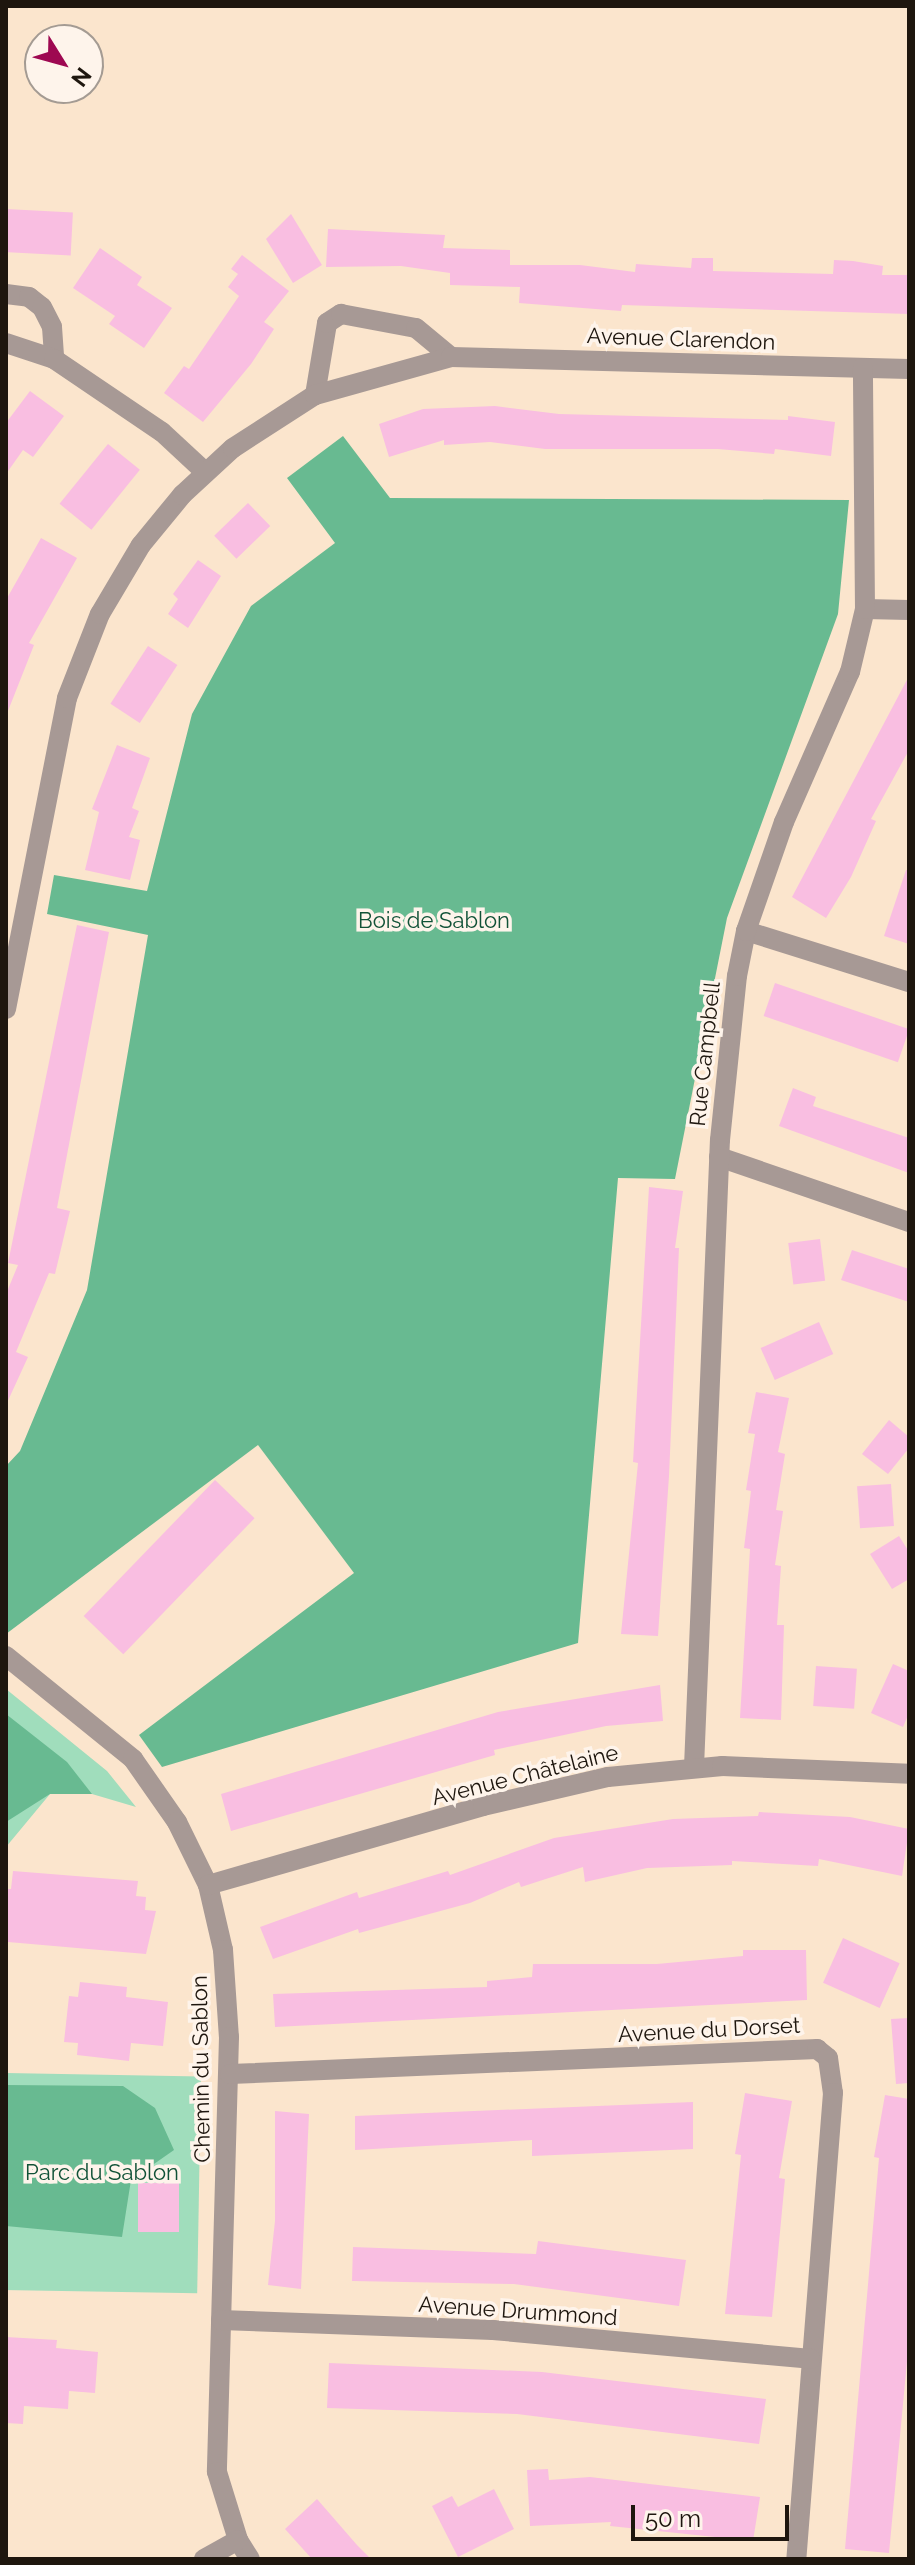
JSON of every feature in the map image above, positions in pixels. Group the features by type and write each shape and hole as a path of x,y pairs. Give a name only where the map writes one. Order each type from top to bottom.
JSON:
{"street":[{"path":"6,294 29,297 42,307 52,327 54,359"},
{"path":"315,395 327,323 341,314 416,328 451,357"},
{"path":"6,343 54,359 162,432 205,472"},
{"name":"Avenue Clarendon","path":"6,1009 67,698 100,614 141,545 205,472 233,448 315,395 451,357 909,369"},
{"name":"Rue Campbell","path":"694,1767 719,1157 746,931 784,822 850,672 865,609 863,368"},
{"path":"865,609 909,610"},
{"path":"746,931 909,982"},
{"path":"719,1157 909,1222"},
{"name":"Chemin du Sablon","path":"6,1656 133,1759 177,1822 208,1885 223,1950 230,2074 217,2472 238,2540 250,2559"},
{"name":"Avenue Châtelaine","path":"208,1885 578,1782 694,1767 833,1767 909,1774"},
{"name":"Avenue du Dorset","path":"230,2074 817,2049 828,2058 833,2093 796,2559"},
{"name":"Avenue Drummond","path":"221,2320 493,2330 811,2359"},
{"path":"204,2559 238,2540"}],"green space":[{"name":"Bois de Sablon","path":"343,436 390,498 849,500 838,614 727,918 675,1179 618,1178 578,1643 162,1767 139,1735 354,1573 258,1445 6,1634 6,1466 20,1451 87,1290 148,935 47,914 54,875 147,891 192,714 251,606 335,543 287,478"},
{"path":"6,1689 107,1771 136,1807 92,1794 50,1794 6,1847"},
{"path":"6,1714 67,1762 92,1794 50,1794 6,1822"},
{"name":"Parc du Sablon","path":"6,2073 201,2076 197,2293 6,2290"},
{"path":"6,2085 123,2086 155,2108 174,2150 131,2180 122,2237 6,2226"}],"building":[{"path":"6,209 73,213 71,255 6,252"},
{"path":"291,214 322,265 293,283 266,239"},
{"path":"328,229 445,235 443,248 510,250 510,265 580,265 635,272 636,264 691,268 692,258 713,258 713,271 833,274 834,260 853,261 883,266 882,275 909,275 909,314 622,305 621,311 519,303 520,287 450,285 450,273 401,266 326,267"},
{"path":"100,248 142,277 137,285 172,308 144,348 109,324 115,316 73,288"},
{"path":"242,255 289,291 264,322 274,329 251,364 203,422 164,393 184,366 189,369 239,296 228,287 238,274 231,269"},
{"path":"30,391 64,416 33,457 23,450 6,474 6,423"},
{"path":"495,406 559,414 788,420 788,416 835,422 831,456 775,449 774,454 718,449 545,449 490,442 444,445 444,440 389,457 379,424 423,409"},
{"path":"108,444 140,470 91,530 60,504"},
{"path":"248,503 270,526 236,559 214,536"},
{"path":"41,538 77,558 29,643 34,645 6,716 6,600"},
{"path":"198,560 221,576 188,628 168,614 178,599 173,594"},
{"path":"148,646 177,665 140,723 110,704"},
{"path":"909,676 909,750 871,819 876,821 851,877 826,918 792,897"},
{"path":"117,745 150,758 132,808 139,811 129,837 140,840 130,880 85,870 99,812 92,809"},
{"path":"906,870 909,870 909,944 884,936"},
{"path":"77,925 109,932 57,1208 70,1211 55,1274 49,1273 16,1352 28,1357 6,1405 6,1294 18,1265 8,1263"},
{"path":"775,983 909,1029 898,1062 764,1016"},
{"path":"793,1088 816,1097 813,1106 909,1138 909,1173 779,1126"},
{"path":"649,1187 683,1191 675,1248 679,1248 658,1636 621,1634 638,1463 633,1462"},
{"path":"820,1239 825,1281 793,1285 788,1243"},
{"path":"852,1250 909,1269 909,1302 841,1280"},
{"path":"819,1322 833,1354 775,1380 761,1348"},
{"path":"756,1392 789,1398 778,1452 785,1454 776,1510 783,1511 775,1565 781,1566 777,1625 784,1625 781,1720 740,1718 750,1549 744,1548 751,1491 746,1490 755,1434 748,1433"},
{"path":"889,1420 909,1437 909,1448 888,1474 862,1454"},
{"path":"215,1480 255,1518 123,1654 84,1616"},
{"path":"891,1484 894,1526 860,1528 857,1486"},
{"path":"899,1536 909,1552 909,1579 892,1589 870,1554"},
{"path":"893,1664 909,1671 909,1713 903,1727 871,1713"},
{"path":"816,1666 857,1669 854,1709 813,1706"},
{"path":"660,1685 663,1721 606,1726 494,1750 495,1755 231,1831 221,1794 498,1712"},
{"path":"759,1812 850,1817 909,1829 902,1876 819,1859 818,1866 732,1861 732,1865 647,1868 585,1882 583,1867 521,1887 519,1882 470,1903 359,1933 358,1929 273,1959 260,1927 357,1892 359,1898 448,1871 450,1875 554,1838 673,1819 758,1816"},
{"path":"13,1871 138,1881 136,1896 146,1897 145,1910 156,1911 146,1954 8,1942 6,1889 11,1889"},
{"path":"843,1938 900,1963 880,2008 823,1983"},
{"path":"743,1950 806,1950 807,2000 275,2027 273,1994 487,1987 487,1981 532,1977 533,1964 657,1964 743,1956"},
{"path":"80,1982 127,1987 126,1997 168,2002 163,2046 131,2043 129,2061 77,2055 78,2043 64,2042 69,1996 78,1997"},
{"path":"909,2018 909,2083 896,2084 891,2019"},
{"path":"745,2093 792,2101 779,2178 785,2179 772,2317 725,2314 741,2155 735,2154"},
{"path":"885,2095 909,2099 909,2340 889,2553 845,2549 879,2158 874,2157"},
{"path":"693,2102 693,2149 532,2156 532,2140 355,2150 355,2116"},
{"path":"275,2111 309,2114 301,2289 268,2285 275,2221"},
{"path":"138,2183 179,2183 179,2232 138,2232"},
{"path":"538,2241 686,2260 679,2306 514,2284 352,2281 353,2247 536,2254"},
{"path":"6,2337 57,2340 56,2348 98,2352 95,2393 69,2391 68,2409 24,2406 23,2424 6,2423"},
{"path":"329,2363 542,2372 766,2399 759,2444 517,2414 327,2408"},
{"path":"548,2469 549,2480 590,2477 760,2497 753,2541 610,2526 611,2522 530,2526 527,2470"},
{"path":"494,2489 514,2529 458,2557 432,2506 452,2496 458,2507"},
{"path":"317,2499 371,2559 312,2559 285,2529"}]}
